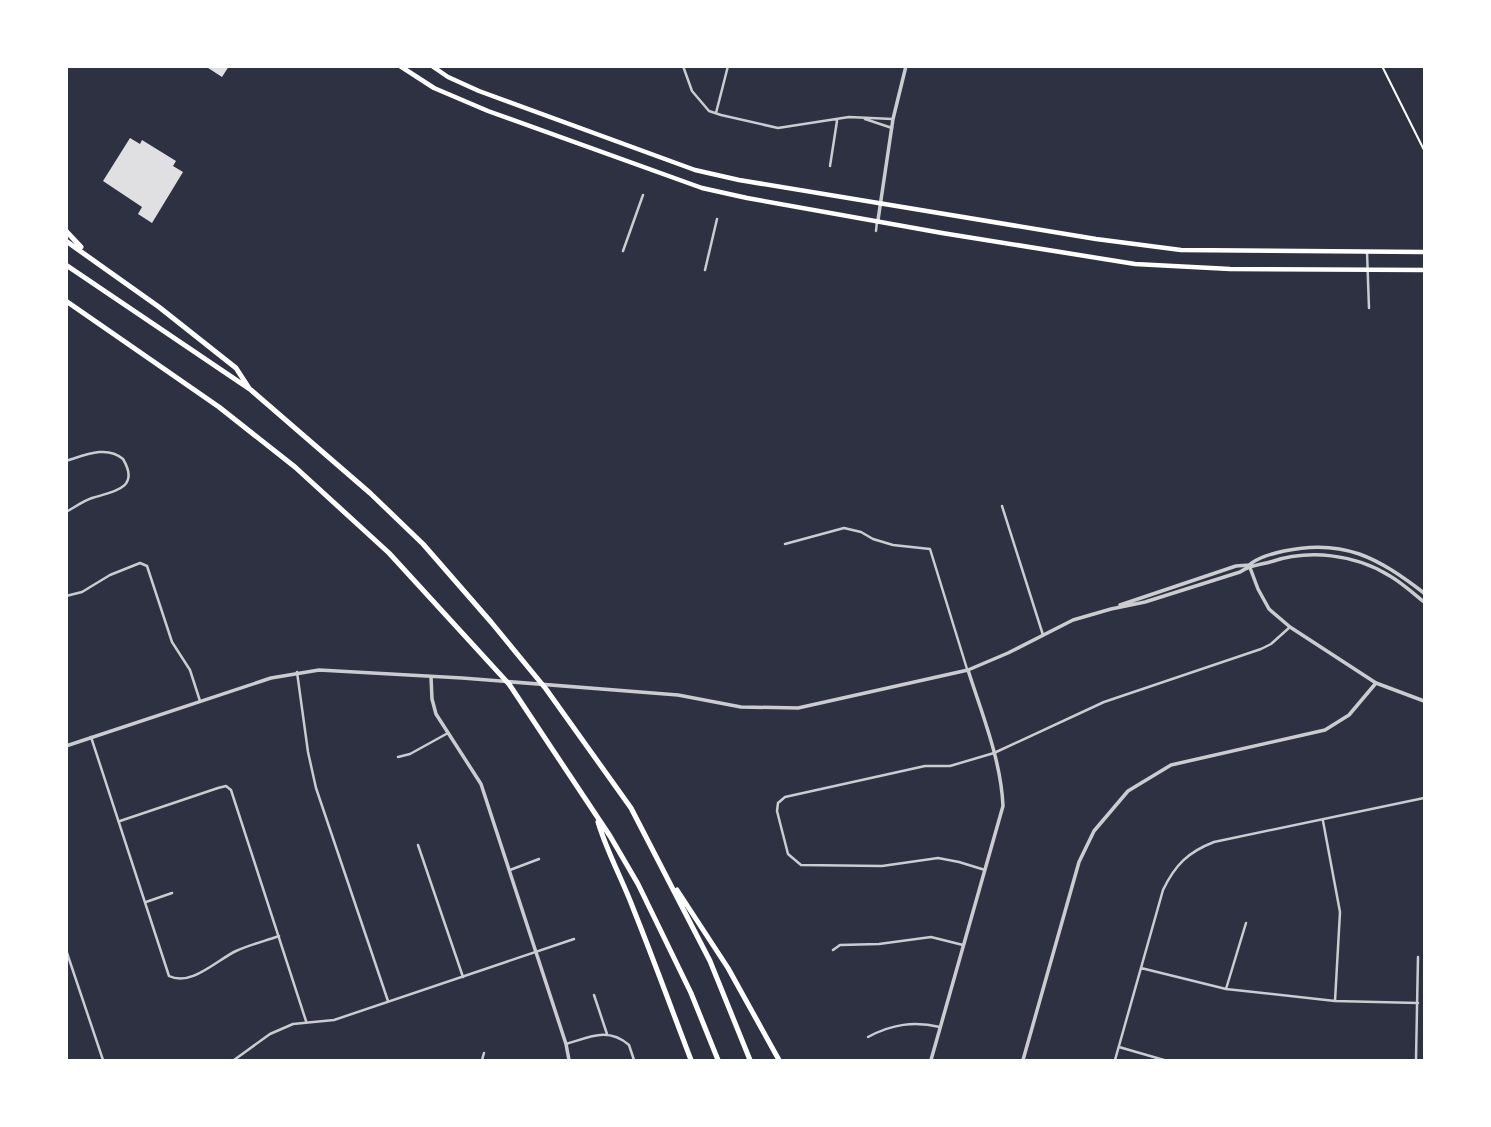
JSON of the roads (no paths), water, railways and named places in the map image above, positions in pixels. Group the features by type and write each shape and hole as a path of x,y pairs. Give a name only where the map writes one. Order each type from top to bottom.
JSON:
{"highway":[{"path":"66,231 86,253"},
{"path":"66,241 86,253 236,368 251,390"},
{"path":"66,265 251,390 370,493 423,544 491,622 546,689 631,808 710,961 750,1060"},
{"path":"66,301 219,407 295,467 389,553 509,684 638,884 691,993 718,1060"},
{"path":"596,816 606,848 629,896 666,990 689,1060"},
{"path":"661,867 728,968 779,1060"}],"main road":[{"path":"400,66 434,88 470,104 702,188 747,198 1135,264 1256,269 1424,270"},
{"path":"432,66 448,77 480,91 695,170 739,180 1097,239 1181,250 1424,253"}],"street":[{"path":"683,66 692,91 709,111 716,113 778,128 859,117 894,119"},
{"path":"716,113 729,66"},
{"path":"876,232 892,128 906,66"},
{"path":"859,117 892,128"},
{"path":"830,166 837,120"},
{"path":"623,251 643,195"},
{"path":"705,270 717,219"},
{"path":"1367,252 1368,308"},
{"path":"66,461 109,451 123,459 128,475 124,486 118,492 90,499 66,512"},
{"path":"1002,506 1043,635"},
{"path":"785,544 844,528 892,545 930,549 994,753 1002,786 1003,806 931,1060"},
{"path":"1249,565 1256,559 1286,551 1312,547 1337,549 1382,563 1424,593"},
{"path":"66,746 271,678 330,669 678,695 741,707 798,708 968,670 1066,623 1143,595 1236,566 1301,555 1345,558 1372,566 1424,602"},
{"path":"66,596 82,592 110,575 140,563 147,566 172,642 190,670 200,701"},
{"path":"1249,565 1269,609 1290,627 1376,682 1424,701"},
{"path":"985,870 938,858 881,866 801,865 788,854 777,811 778,803 785,797 925,766 950,766 994,753 1104,702 1261,649 1290,627"},
{"path":"296,673 316,789 388,1001"},
{"path":"431,677 434,707 447,733 481,783 569,1060"},
{"path":"1023,1060 1079,862 1094,831 1128,791 1171,765 1325,730 1349,715 1376,682"},
{"path":"398,757 410,754 447,733"},
{"path":"91,737 169,976 183,978 209,968 236,951 279,936"},
{"path":"120,821 218,788 226,786 231,790 306,1021"},
{"path":"1115,1060 1163,890 1182,859 1214,842 1424,798"},
{"path":"1323,821 1340,912 1335,1001"},
{"path":"418,845 463,978"},
{"path":"510,870 539,859"},
{"path":"146,902 172,893"},
{"path":"1226,989 1246,923"},
{"path":"834,950 840,945 879,944 931,937 964,945"},
{"path":"234,1060 270,1034 293,1024 334,1020 574,939"},
{"path":"66,950 103,1060"},
{"path":"1416,1060 1418,957"},
{"path":"1141,968 1226,989 1335,1001 1418,1003"},
{"path":"594,995 607,1034"},
{"path":"869,1037 884,1029 910,1023 940,1027"},
{"path":"566,1044 607,1034 621,1037 629,1045 634,1060"},
{"path":"1119,1047 1164,1060"},
{"path":"482,1060 484,1053"}]}
